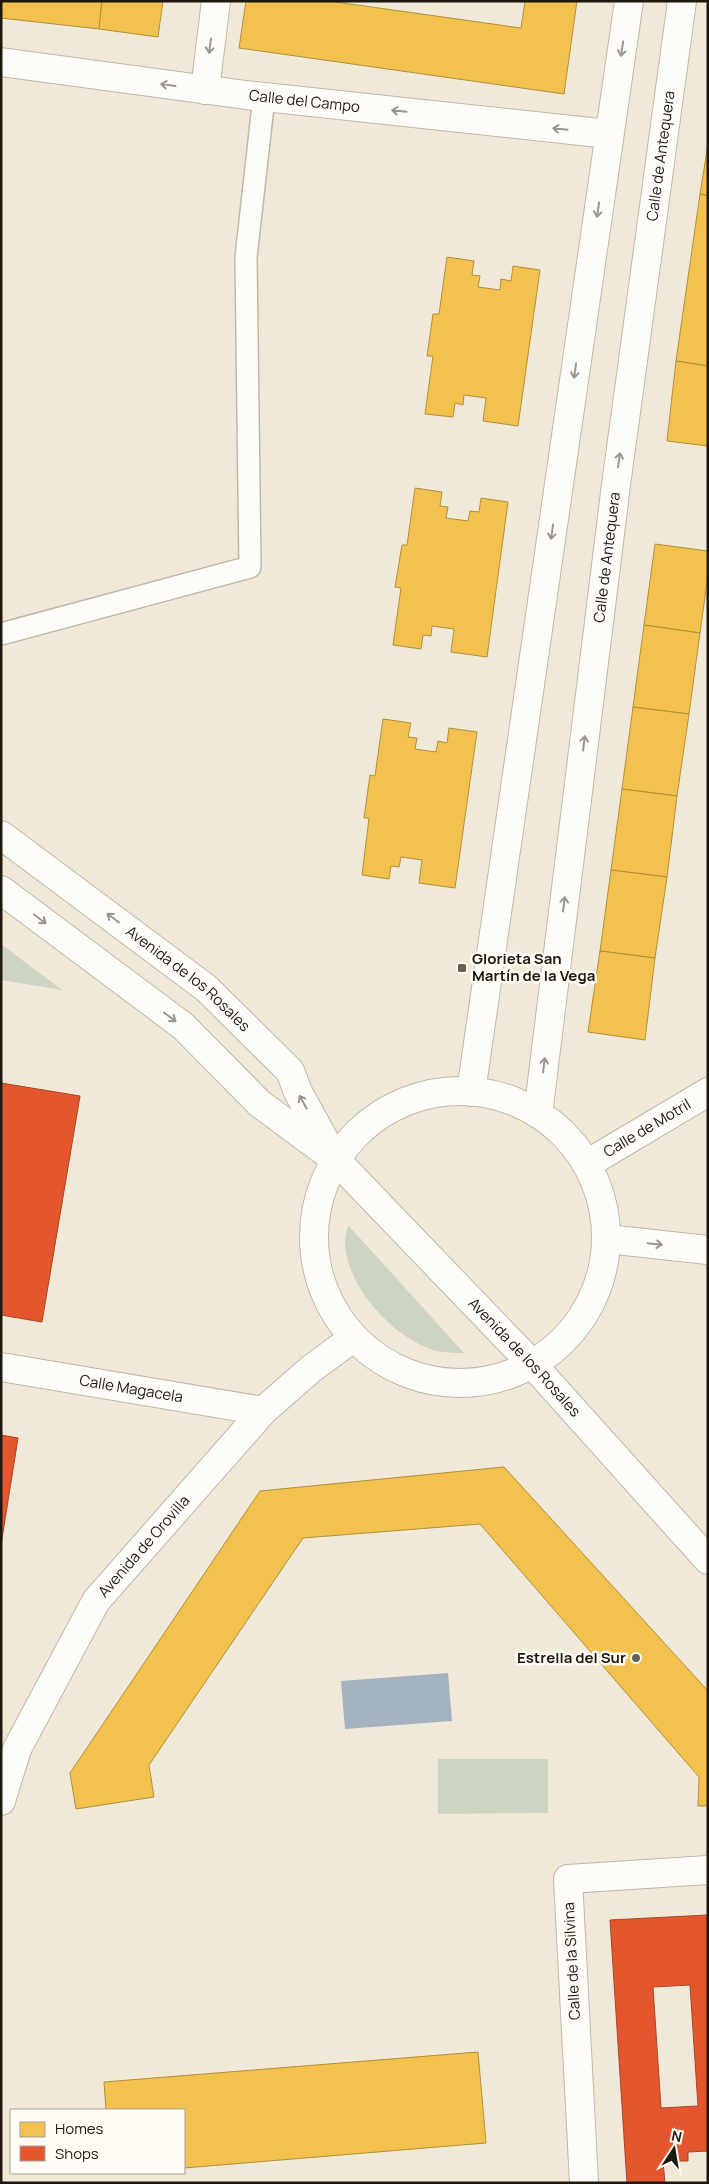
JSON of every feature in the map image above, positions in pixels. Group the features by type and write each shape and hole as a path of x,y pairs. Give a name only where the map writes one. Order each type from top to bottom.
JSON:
{"street":[{"path":"205,90 216,1"},
{"path":"471,1092 629,1"},
{"name":"Calle de Antequera","path":"538,1114 617,475 682,1"},
{"name":"Calle del Campo","path":"1,62 264,97 609,134"},
{"name":"Avenida de los Rosales","path":"1,835 206,988 290,1071 298,1092 336,1160"},
{"name":"Avenida de los Rosales","path":"1,890 183,1026 259,1103 336,1160 533,1365 708,1560"},
{"path":"471,1092 506,1099 538,1114 565,1136 587,1164 602,1200 607,1239 598,1289 594,1296 572,1333 533,1365 487,1382 438,1383 392,1367 352,1338 326,1298 313,1251 317,1204 336,1160 361,1129 394,1106 432,1094 471,1092"},
{"name":"Calle de Motril","path":"587,1164 708,1092"},
{"path":"607,1239 708,1250"},
{"name":"Avenida de Orovilla","path":"1,1801 17,1749 96,1602 263,1412 311,1369 352,1338"},
{"name":"Calle Magacela","path":"1,1367 263,1412"},
{"name":"Calle de la Silvina","path":"584,2183 568,1879 708,1870"}],"lane":[{"path":"1,634 250,567 246,256 264,97"}],"green space":[{"path":"1,944 62,990 1,980"},
{"path":"348,1225 464,1353 437,1351 418,1343 388,1322 375,1308 363,1293 354,1277 348,1260 345,1237"},
{"path":"438,1759 548,1759 548,1813 438,1814"}],"water":[{"path":"448,1673 452,1721 345,1729 341,1681"}],"building: Homes":[{"path":"1,1 102,1 99,29 1,18"},
{"path":"102,1 163,1 158,37 99,29"},
{"path":"246,1 329,1 521,28 525,1 577,1 564,94 239,48"},
{"path":"708,144 708,196 700,194"},
{"path":"700,194 708,196 708,366 676,361"},
{"path":"447,257 474,261 472,275 480,276 478,287 500,290 501,279 511,281 513,266 540,270 518,426 483,421 486,398 464,395 463,405 455,403 453,417 425,414 433,356 427,356 433,314 439,314"},
{"path":"676,361 708,366 708,446 667,441"},
{"path":"415,488 442,492 440,506 448,507 446,518 468,521 470,511 479,512 481,498 508,502 487,657 451,652 454,629 432,626 431,636 423,635 421,649 393,645 401,588 395,587 402,545 407,545"},
{"path":"655,544 708,551 708,575 700,633 644,625"},
{"path":"644,625 700,633 689,714 633,707"},
{"path":"633,707 689,714 677,796 622,789"},
{"path":"383,719 411,723 408,737 417,738 415,749 436,752 438,741 447,743 449,728 477,732 455,888 419,883 422,860 401,857 399,867 391,866 389,879 362,875 369,818 364,818 370,775 375,776"},
{"path":"622,789 677,796 667,877 611,870"},
{"path":"611,870 667,877 655,958 600,951"},
{"path":"600,951 655,958 645,1040 588,1032"},
{"name":"Estrella del Sur","path":"504,1467 708,1691 708,1806 698,1806 699,1777 480,1524 303,1538 149,1765 154,1797 76,1809 70,1773 260,1491"},
{"path":"478,2052 486,2143 185,2168 185,2109 106,2109 104,2082"}],"building: Shops":[{"path":"1,1083 80,1096 42,1322 1,1315"},
{"path":"1,1435 18,1438 1,1545"},
{"path":"708,1915 708,2151 688,2152 688,2161 663,2161 665,2183 627,2183 610,1920","holes":["690,1985 698,2106 661,2108 653,1987"]}],"place":[{"name":"Glorieta San Martín de la Vega","path":"462,968"},
{"name":"Estrella del Sur","path":"636,1658"}]}
